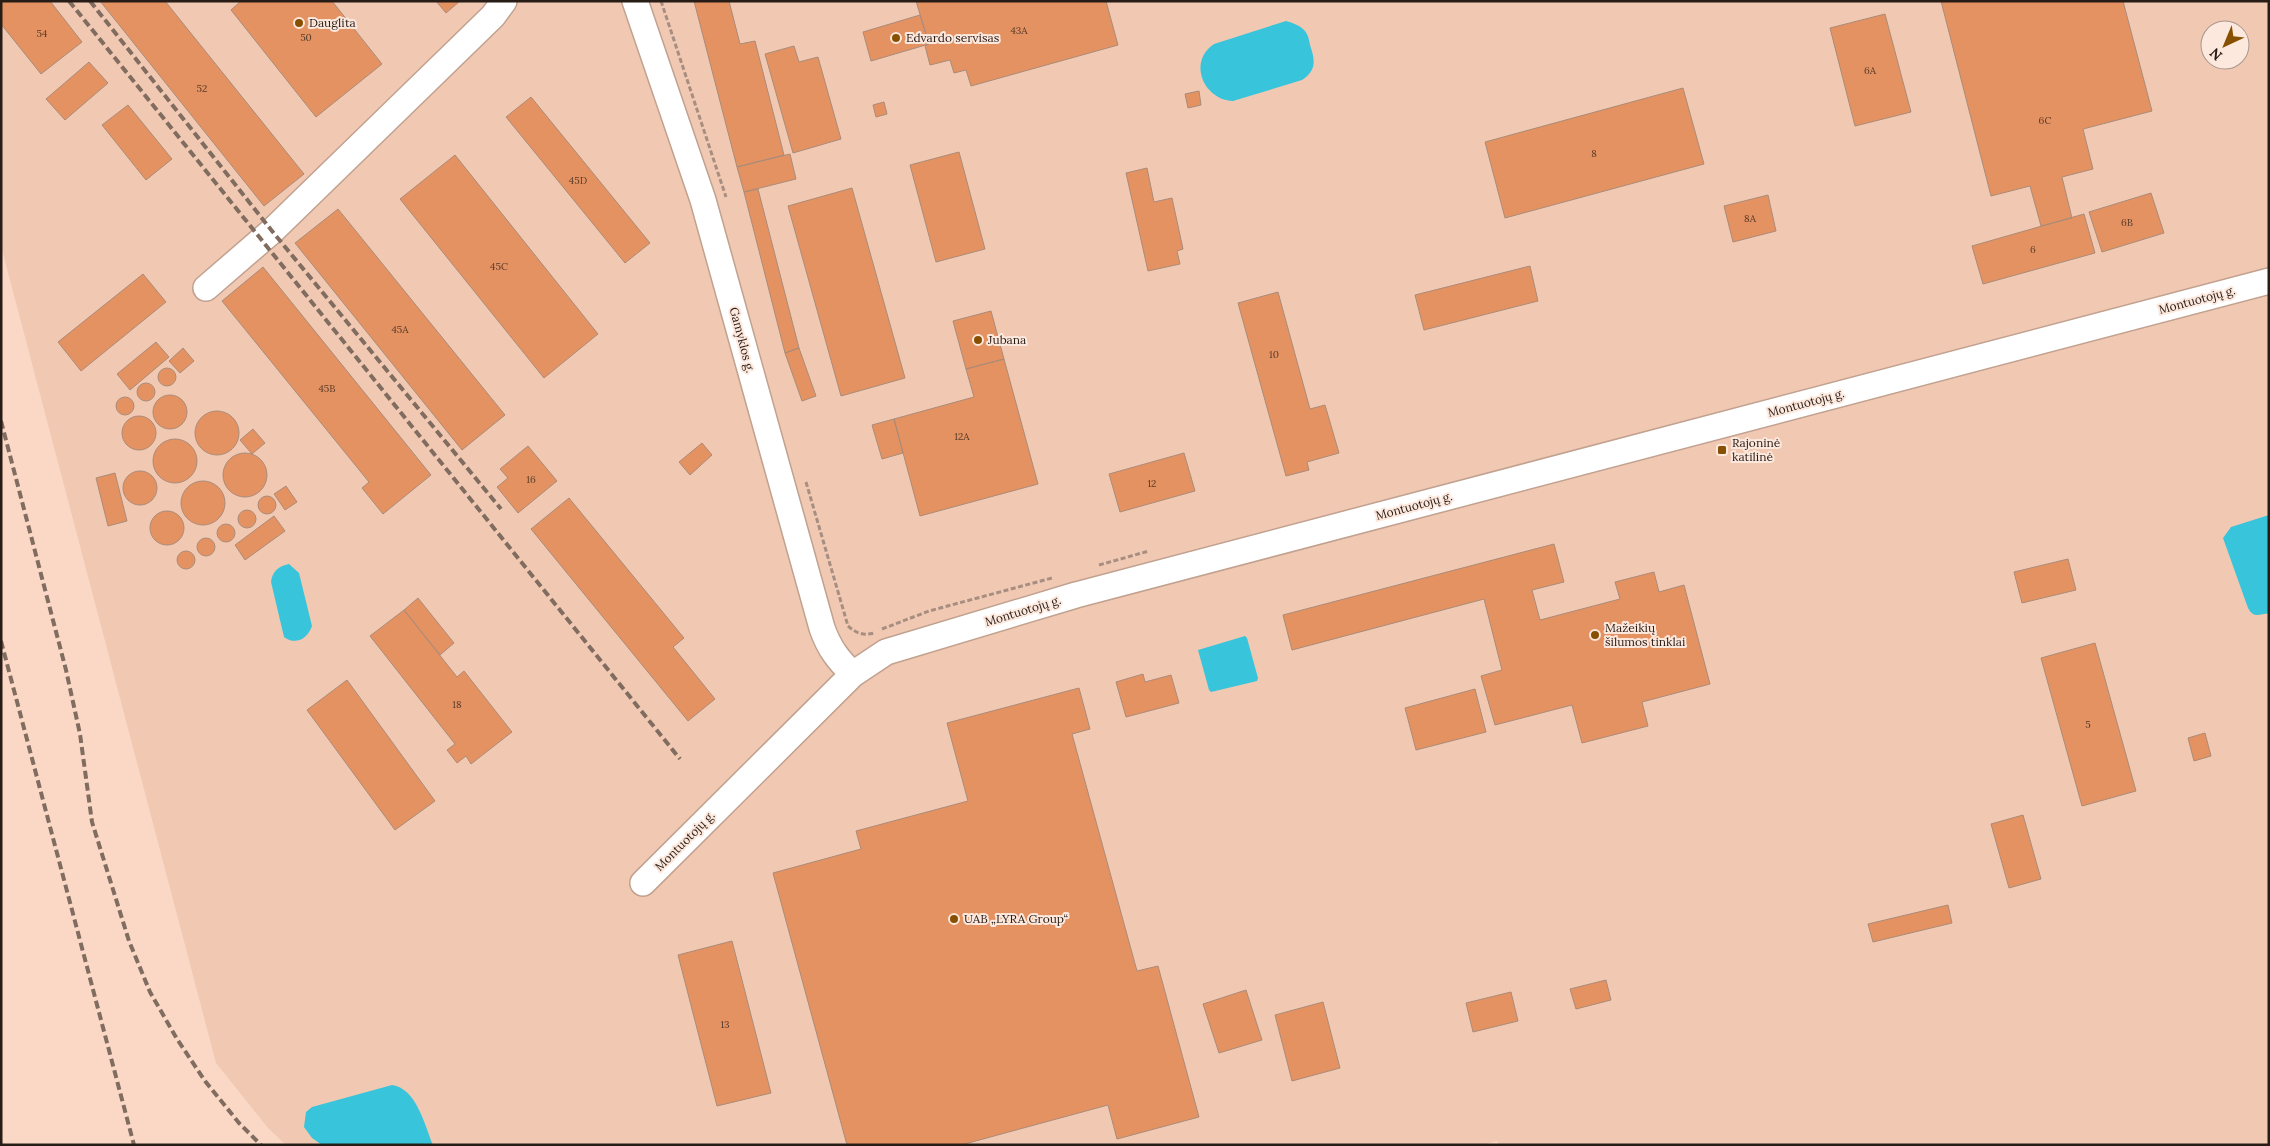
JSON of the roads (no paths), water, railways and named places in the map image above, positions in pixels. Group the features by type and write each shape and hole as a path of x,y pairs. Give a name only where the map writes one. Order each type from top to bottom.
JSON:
{"street":[{"path":"206,288 272,231 493,16 504,1"},
{"name":"Gamyklos g.","path":"635,1 703,200 822,628 828,644 838,660 853,674"},
{"name":"Montuotojų g.","path":"643,883 853,674 886,652 1076,595 2269,281"}],"water":[{"path":"1286,21 1300,27 1308,37 1314,64 1307,76 1302,80 1233,101 1223,99 1207,87 1200,70 1206,52 1214,44"},
{"path":"2269,515 2269,613 2254,615 2248,608 2223,538 2231,527"},
{"path":"289,564 299,573 312,626 305,637 297,641 288,640 284,637 271,582 276,570"},
{"path":"1245,636 1258,678 1257,681 1211,692 1198,650"},
{"path":"392,1085 401,1088 414,1100 433,1145 322,1145 312,1138 304,1127 306,1112 312,1107"}],"railway":[{"path":"69,1 680,759"},
{"path":"90,1 272,231 501,509"},
{"path":"1,421 66,670 80,734 92,822 129,941 150,992 177,1039 205,1081 239,1123 261,1145"},
{"path":"1,641 134,1145"}],"place":[{"name":"Dauglita","path":"299,23"},
{"name":"Edvardo servisas","path":"896,38"},
{"name":"Jubana","path":"978,340"},
{"name":"Rajoninė katilinė","path":"1722,450"},
{"name":"Mažeikių šilumos tinklai","path":"1595,635"},
{"name":"UAB „LYRA Group“","path":"954,919"}]}
